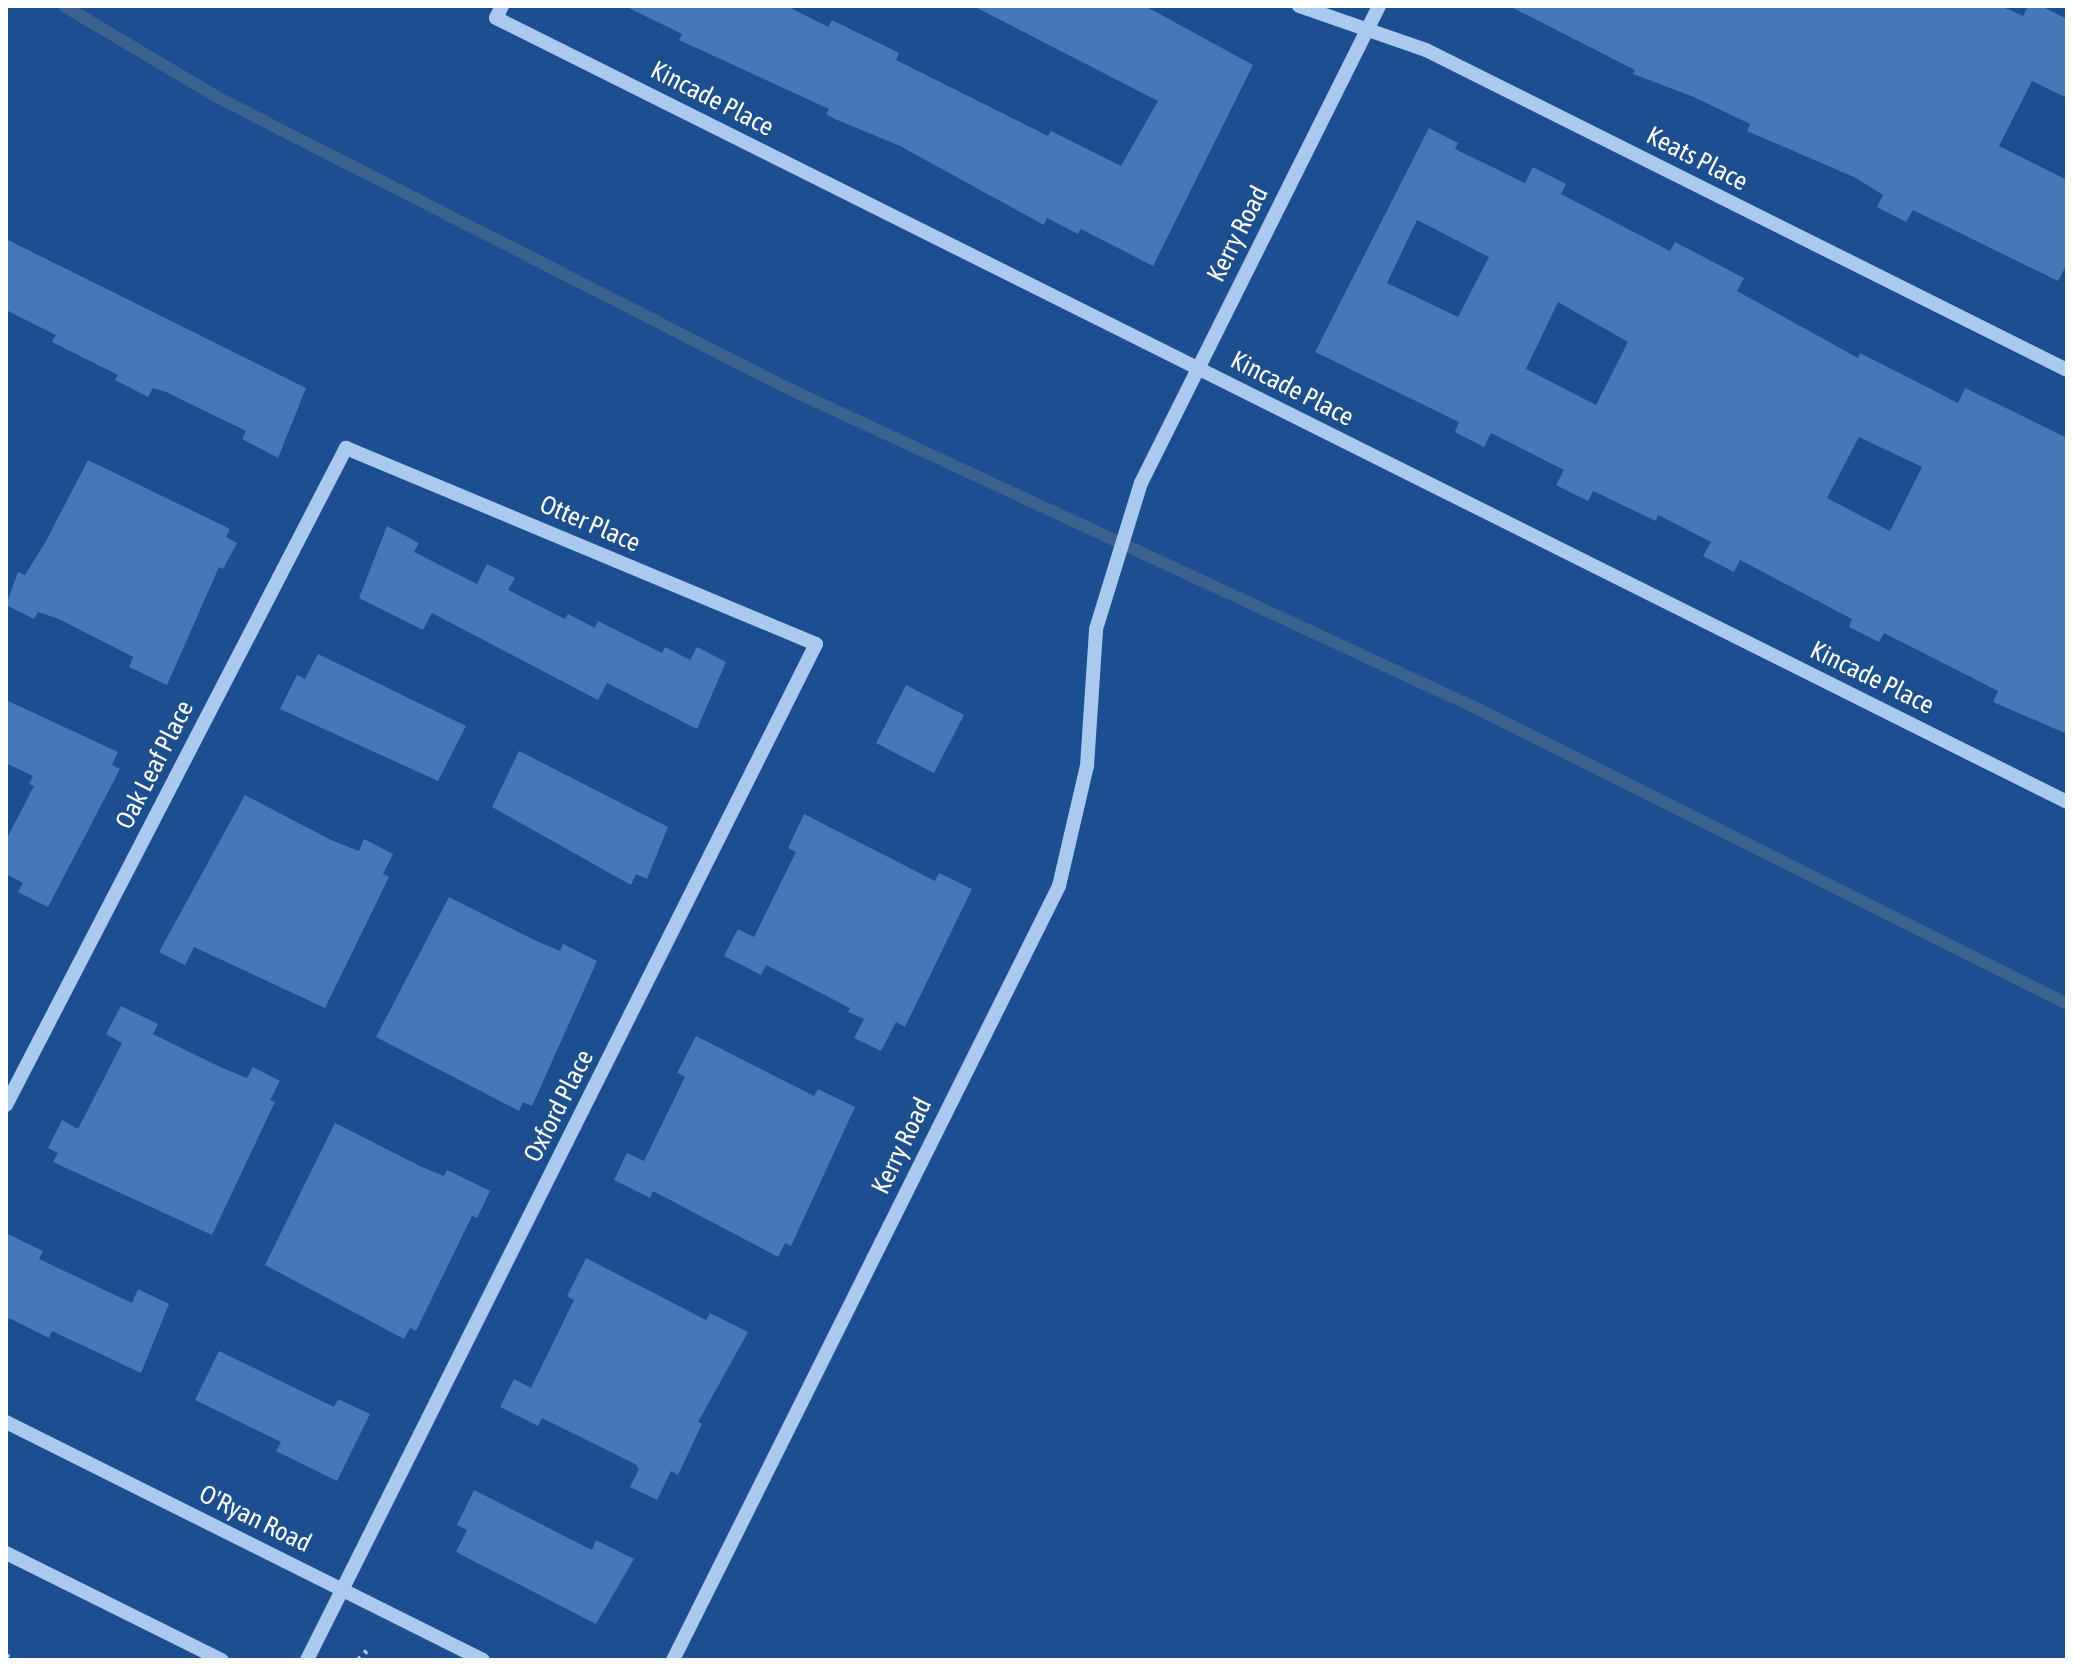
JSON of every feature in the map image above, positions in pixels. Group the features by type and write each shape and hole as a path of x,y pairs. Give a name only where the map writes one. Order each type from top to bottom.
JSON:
{"street":[{"name":"Keats Place","path":"1299,6 1426,50 2067,370"},
{"name":"Kerry Road","path":"673,1660 1059,886 1087,766 1096,629 1141,483 1379,6"},
{"name":"Kincade Place","path":"499,12 1197,369 2067,802"},
{"name":"Otter Place","path":"346,448 816,644"},
{"name":"Oak Leaf Place","path":"6,1105 346,448"},
{"name":"Oxford Place","path":"307,1660 345,1590 816,644"},
{"name":"O'Ryan Road","path":"6,1422 483,1660"},
{"path":"6,1553 222,1660"}],"path":[{"path":"358,1660 367,1650"},
{"path":"6,1655 16,1660"}],"building":[{"path":"625,6 787,6 828,27 832,20 899,53 896,60 1048,136 1051,131 1121,166 1158,101 973,6 1145,6 1253,65 1153,266 1081,229 1078,234 1047,218 1044,225 900,146 835,119 826,114 829,109 679,40 682,34"},
{"path":"1509,6 2001,6 2023,16 2028,6 2041,6 2067,19 2067,98 2032,81 1999,146 2067,180 2067,264 2058,281 1913,210 1906,222 1877,207 1883,195 1856,178 1747,131 1750,124 1694,97 1633,74 1635,70"},
{"path":"1429,128 1458,143 1455,149 1525,183 1533,167 1566,184 1561,194 1670,251 1675,242 1744,278 1737,291 1858,358 1860,353 1958,403 1965,388 2067,438 2067,734 1993,702 1998,691 1884,633 1879,642 1849,627 1852,619 1740,560 1734,572 1703,556 1711,542 1658,515 1656,521 1593,491 1588,501 1556,485 1564,470 1491,433 1484,447 1455,432 1459,422 1315,352","holes":["1417,220 1489,257 1458,317 1387,283","1558,302 1628,342 1596,405 1526,369","1859,437 1922,467 1890,531 1827,498"]},
{"path":"6,239 306,388 278,458 242,439 246,431 166,392 153,388 148,397 115,380 118,375 52,342 56,335 6,310"},
{"path":"88,460 230,529 226,537 237,543 223,569 219,567 167,685 129,667 133,657 59,619 38,612 34,619 6,605 18,572 25,575"},
{"path":"387,526 419,543 414,552 477,584 487,564 515,578 508,590 565,619 568,614 595,628 598,621 662,653 665,647 690,660 697,647 726,662 697,729 607,683 598,700 432,613 423,630 359,598"},
{"path":"318,654 466,726 438,781 280,709 297,675 305,679"},
{"path":"906,685 964,715 934,773 876,743"},
{"path":"6,700 118,752 112,765 120,769 48,907 18,892 23,883 6,874 6,840 34,786 29,784 33,776 6,763"},
{"path":"519,751 668,827 647,879 636,874 631,885 492,807"},
{"path":"245,795 331,840 359,851 364,839 393,854 383,874 389,877 325,1008 194,947 185,965 159,952"},
{"path":"804,814 935,881 939,873 972,889 905,1027 896,1022 881,1051 854,1038 864,1019 848,1012 850,1008 766,965 761,975 724,956 738,929 754,937 796,852 788,848"},
{"path":"449,897 534,940 560,951 563,944 597,961 532,1106 523,1102 519,1111 376,1037"},
{"path":"121,1006 158,1024 153,1034 220,1067 247,1078 253,1067 280,1081 270,1100 275,1102 212,1235 53,1162 58,1153 48,1148 62,1120 78,1129 122,1043 106,1034"},
{"path":"696,1036 814,1096 818,1089 855,1107 791,1246 785,1243 778,1257 653,1191 650,1198 614,1180 627,1153 644,1161 685,1077 677,1073"},
{"path":"335,1123 422,1167 444,1176 447,1170 490,1191 477,1218 472,1216 416,1331 410,1328 404,1339 265,1265"},
{"path":"6,1233 43,1251 39,1259 132,1303 138,1289 169,1304 141,1373 52,1331 49,1338 9,1318 6,1325"},
{"path":"586,1258 706,1320 710,1313 748,1332 698,1422 702,1424 678,1475 671,1471 657,1500 630,1487 639,1469 635,1464 542,1418 538,1426 500,1407 514,1379 531,1388 574,1300 567,1296"},
{"path":"219,1351 334,1407 338,1399 370,1414 337,1481 276,1451 281,1442 195,1400"},
{"path":"474,1490 592,1550 596,1540 634,1559 596,1624 456,1552 467,1530 457,1525"}],"waterway":[{"path":"64,6 217,97 785,387 1476,708 2067,1004"}]}
